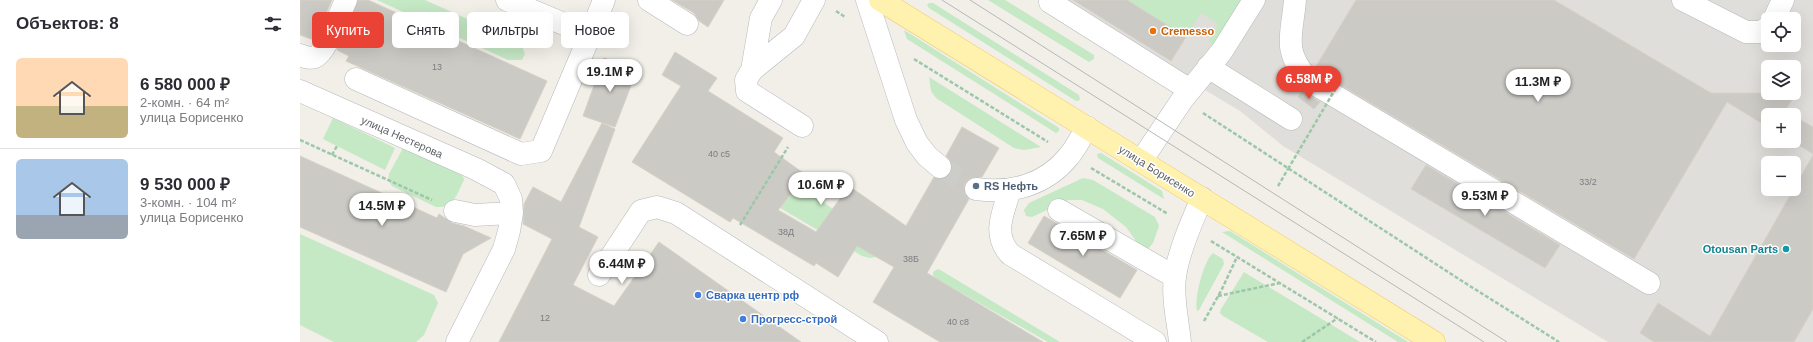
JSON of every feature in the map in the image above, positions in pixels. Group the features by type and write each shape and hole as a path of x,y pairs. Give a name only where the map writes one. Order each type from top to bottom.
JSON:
{"main road":[{"name":"улица Борисенко","path":"880,0 1434,342"}],"lane":[{"path":"300,55 308,58 316,57 323,50 346,0"},
{"path":"507,0 561,22"},
{"path":"599,12 604,0"},
{"path":"649,0 687,24"},
{"path":"752,70 761,18 771,0"},
{"path":"867,0 881,39 906,120 917,143 927,156 940,168"},
{"path":"1141,161 1186,95 1222,51 1254,0"},
{"path":"1295,0 1289,46 1299,69 1308,80 1649,283"},
{"path":"1682,0 1746,32 1761,32"},
{"path":"1777,12 1783,0"},
{"path":"1050,2 1186,95"},
{"path":"802,126 747,91 746,80 752,70 794,36 822,4"},
{"path":"356,79 522,154 530,154 541,150 584,48"},
{"path":"1208,68 1291,119"},
{"name":"улица Нестерова","path":"302,98 476,169 504,184 511,199 512,213"},
{"path":"976,189 991,191 1010,190 1030,185 1045,178 1059,168 1070,155 1087,127"},
{"path":"1010,190 1000,226 1001,243 1010,254 1155,342"},
{"path":"1180,342 1175,277 1189,227 1202,198"},
{"path":"598,275 641,211 657,207 676,212 876,342"},
{"path":"1059,210 1175,277"},
{"path":"455,211 475,215 512,213 504,249 457,342"}],"path":[{"path":"822,4 1376,342"},
{"path":"1278,186 1336,88"},
{"path":"1186,95 1288,169 1559,342"},
{"path":"300,140 455,211"},
{"path":"332,155 337,146"},
{"path":"747,213 781,159"},
{"path":"1203,322 1218,296 1237,257"},
{"path":"1218,296 1280,283"},
{"path":"1302,342 1338,318"}],"shaded area":[{"path":"1055,0 1813,0 1813,342 1608,342 1283,146 1240,111"}],"green space":[{"path":"377,0 425,0 452,12 403,12"},
{"path":"988,0 1005,0 1094,55 1094,59 1089,62"},
{"path":"1107,0 1244,0 1214,45 1208,42 1218,24 1201,13 1186,37 1133,4 1118,28 1097,15"},
{"path":"929,3 933,3 1079,95 1080,100 1076,101 929,8 927,5"},
{"path":"459,15 467,19 467,41 459,38"},
{"path":"904,30 1059,128 1059,131 1056,133 907,39"},
{"path":"482,48 523,48 525,54 522,60 508,60"},
{"path":"929,77 1041,147 1024,150 1014,148 936,98 931,91"},
{"path":"333,118 395,148 385,170 323,139"},
{"path":"403,148 406,148 463,176 464,180 457,195 451,202 442,207 436,207 392,186 388,180 389,174"},
{"path":"1101,153 1162,191 1164,199 1098,158 1097,154"},
{"path":"790,178 877,241 881,256 870,258 862,256 775,205"},
{"path":"1083,178 1093,180 1155,217 1159,226 1153,243 1148,249 1141,248 1126,227 1103,209 1082,200 1068,200 1032,217 1026,216 1024,210 1029,203"},
{"path":"1230,231 1408,342 1398,342 1222,232"},
{"path":"300,234 434,295 438,303 424,335 416,342 334,342 300,325"},
{"path":"1213,253 1223,259 1224,264 1199,310 1197,311 1196,305 1200,280 1206,263"},
{"path":"938,269 1060,342 1048,342 937,279 933,276 933,272"},
{"path":"1244,272 1360,342 1268,342 1223,316 1220,313 1221,309"}],"building":[{"path":"300,0 332,0 327,12 312,12 312,39 300,35"},
{"path":"358,0 368,0 395,12 392,12 392,48 459,48 459,41 467,45 467,48 474,48 547,81 520,139 346,61 349,56 337,50 338,48 384,48 384,12 353,12"},
{"path":"672,0 724,0 708,27 699,21 694,13"},
{"path":"1073,0 1127,0 1186,37 1171,61"},
{"path":"1356,0 1554,0 1711,93 1761,93 1761,100 1792,100 1787,108 1761,108 1761,123 1727,102 1634,259 1317,71 1315,68"},
{"path":"675,52 717,78 708,91 783,138 774,152 806,175 778,210 816,232 849,186 906,226 934,177 944,179 950,175 952,163 946,156 962,127 999,148 982,177 971,178 966,182 964,187 965,194 969,199 927,273 1043,342 940,342 873,302 894,267 857,246 838,277 816,263 814,266 733,218 730,222 632,162 681,86 662,75"},
{"path":"604,58 637,70 615,127 583,116"},
{"path":"1302,91 1320,102 1314,109 1298,97"},
{"path":"1801,120 1813,127 1813,154 1801,147"},
{"path":"602,123 615,129 579,227 598,237 573,285 614,306 659,242 801,342 499,342 552,239 523,224 524,204 533,187 561,202"},
{"name":"Otousan Parts","path":"1813,155 1813,309 1794,342 1654,342 1640,333 1658,303 1710,336 1790,196 1801,196 1801,176"},
{"path":"300,156 437,218 439,214 452,223 464,226 491,238 463,254 446,292 300,227"},
{"path":"1426,165 1560,245 1545,268 1411,189"},
{"path":"1044,216 1137,270 1120,298 1028,243"}],"tunnel":[{"path":"940,167 976,189"}],"tram line":[{"path":"942,0 1484,342"},
{"path":"970,0 1507,342"}],"place":[{"name":"Cremesso","path":"1153,31"},
{"name":"RS Нефть","path":"976,186"},
{"name":"Otousan Parts","path":"1786,249"},
{"name":"Сварка центр рф","path":"698,295"},
{"name":"Прогресс-строй","path":"743,319"}]}
